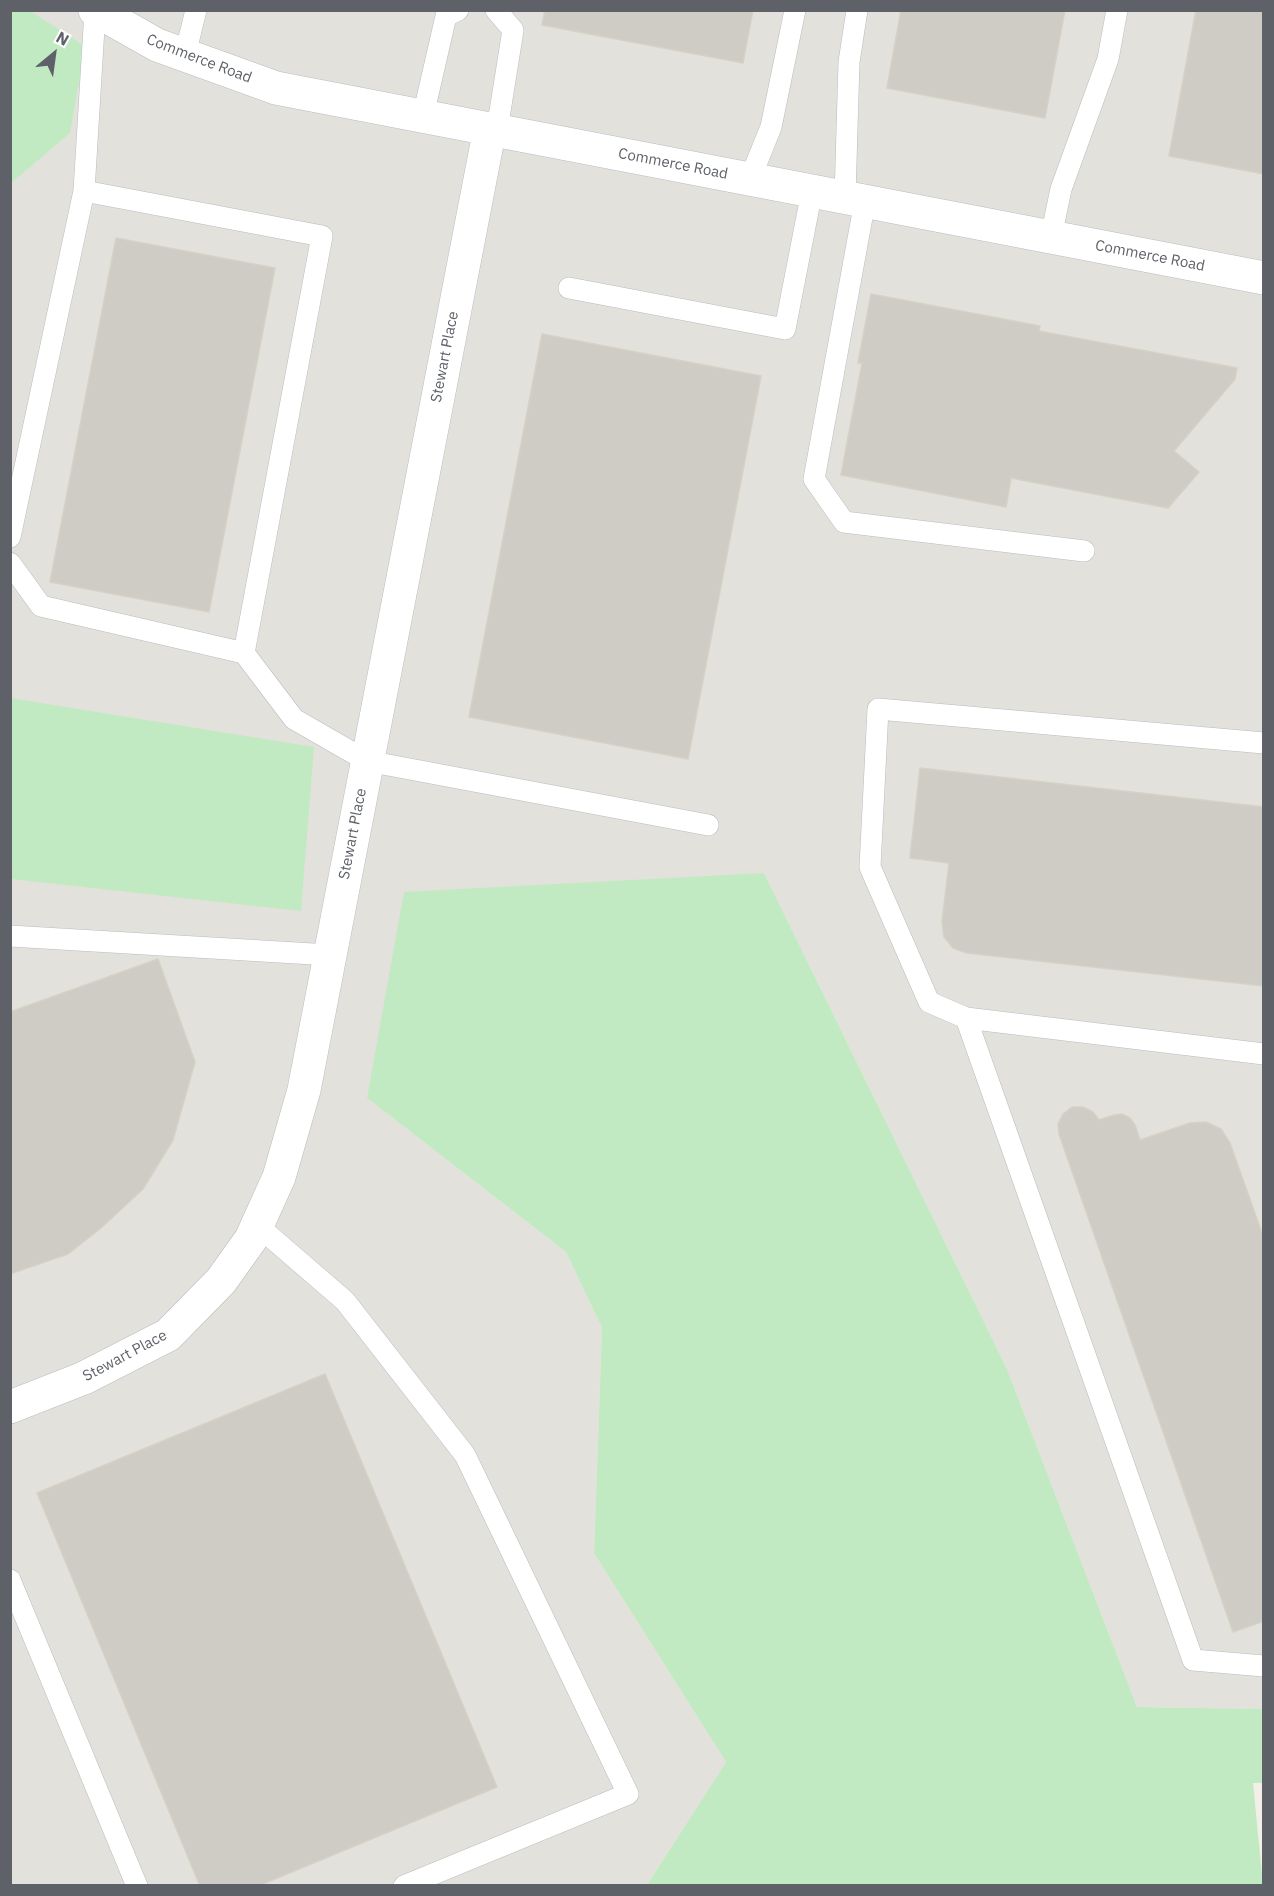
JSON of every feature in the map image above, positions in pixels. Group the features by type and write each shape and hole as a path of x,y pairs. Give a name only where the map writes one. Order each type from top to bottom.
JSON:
{"street":[{"name":"Commerce Road","path":"95,11 157,45 276,88 1263,278"},
{"name":"Stewart Place","path":"10,1407 84,1378 168,1335 221,1281 251,1239 279,1177 304,1090 493,129"}],"lane":[{"path":"185,56 196,10"},
{"path":"423,116 446,16 458,10"},
{"path":"493,129 513,30 496,10"},
{"path":"750,178 771,127 795,10"},
{"path":"857,10 849,62 855,199 814,479 844,522 1084,551"},
{"path":"1051,237 1061,189 1108,59 1117,10"},
{"path":"10,537 84,191 95,11"},
{"path":"84,191 322,236 244,653"},
{"path":"569,288 785,329 812,191"},
{"path":"10,563 41,606 244,653 294,719 367,761 708,825"},
{"path":"1263,743 878,709 870,867 929,1002 966,1017 1263,1054"},
{"path":"10,936 330,955"},
{"path":"966,1017 1193,1660 1263,1666"},
{"path":"257,1225 345,1301 465,1455 628,1794 404,1886"},
{"path":"10,1580 137,1886"}],"shaded area":[{"path":"11,11 1263,11 1263,1709 1137,1707 1007,1369 764,873 367,1098 566,1252 602,1328 594,1553 726,1762 647,1885 11,1886"}],"green space":[{"path":"11,11 30,11 85,46 70,133 11,183"},
{"path":"10,698 314,747 301,911 11,879"},
{"path":"764,873 1007,1369 1137,1707 1263,1709 1263,1783 1253,1783 1263,1885 647,1885 726,1762 594,1553 602,1328 566,1252 367,1098 404,892"}],"building":[{"path":"545,10 753,10 743,63 542,25"},
{"path":"901,10 1065,10 1045,118 887,88"},
{"path":"1196,10 1264,10 1264,174 1169,156"},
{"path":"116,238 275,268 209,612 50,582"},
{"path":"871,294 1040,326 1039,331 1237,368 1235,379 1174,451 1199,472 1168,508 1011,478 1006,507 841,475 862,363 858,363"},
{"path":"542,334 761,376 688,759 469,717"},
{"path":"920,768 1264,807 1264,986 967,953 953,948 944,937 942,922 949,863 910,858"},
{"path":"158,959 195,1062 173,1140 143,1189 101,1228 68,1254 10,1274 10,1012"},
{"path":"1072,1107 1083,1107 1093,1112 1099,1120 1122,1114 1130,1118 1135,1125 1140,1140 1190,1123 1206,1122 1221,1129 1230,1143 1264,1239 1264,1621 1233,1632 1059,1134 1058,1124 1063,1114"},
{"path":"325,1374 497,1787 258,1886 200,1886 37,1493"}]}
